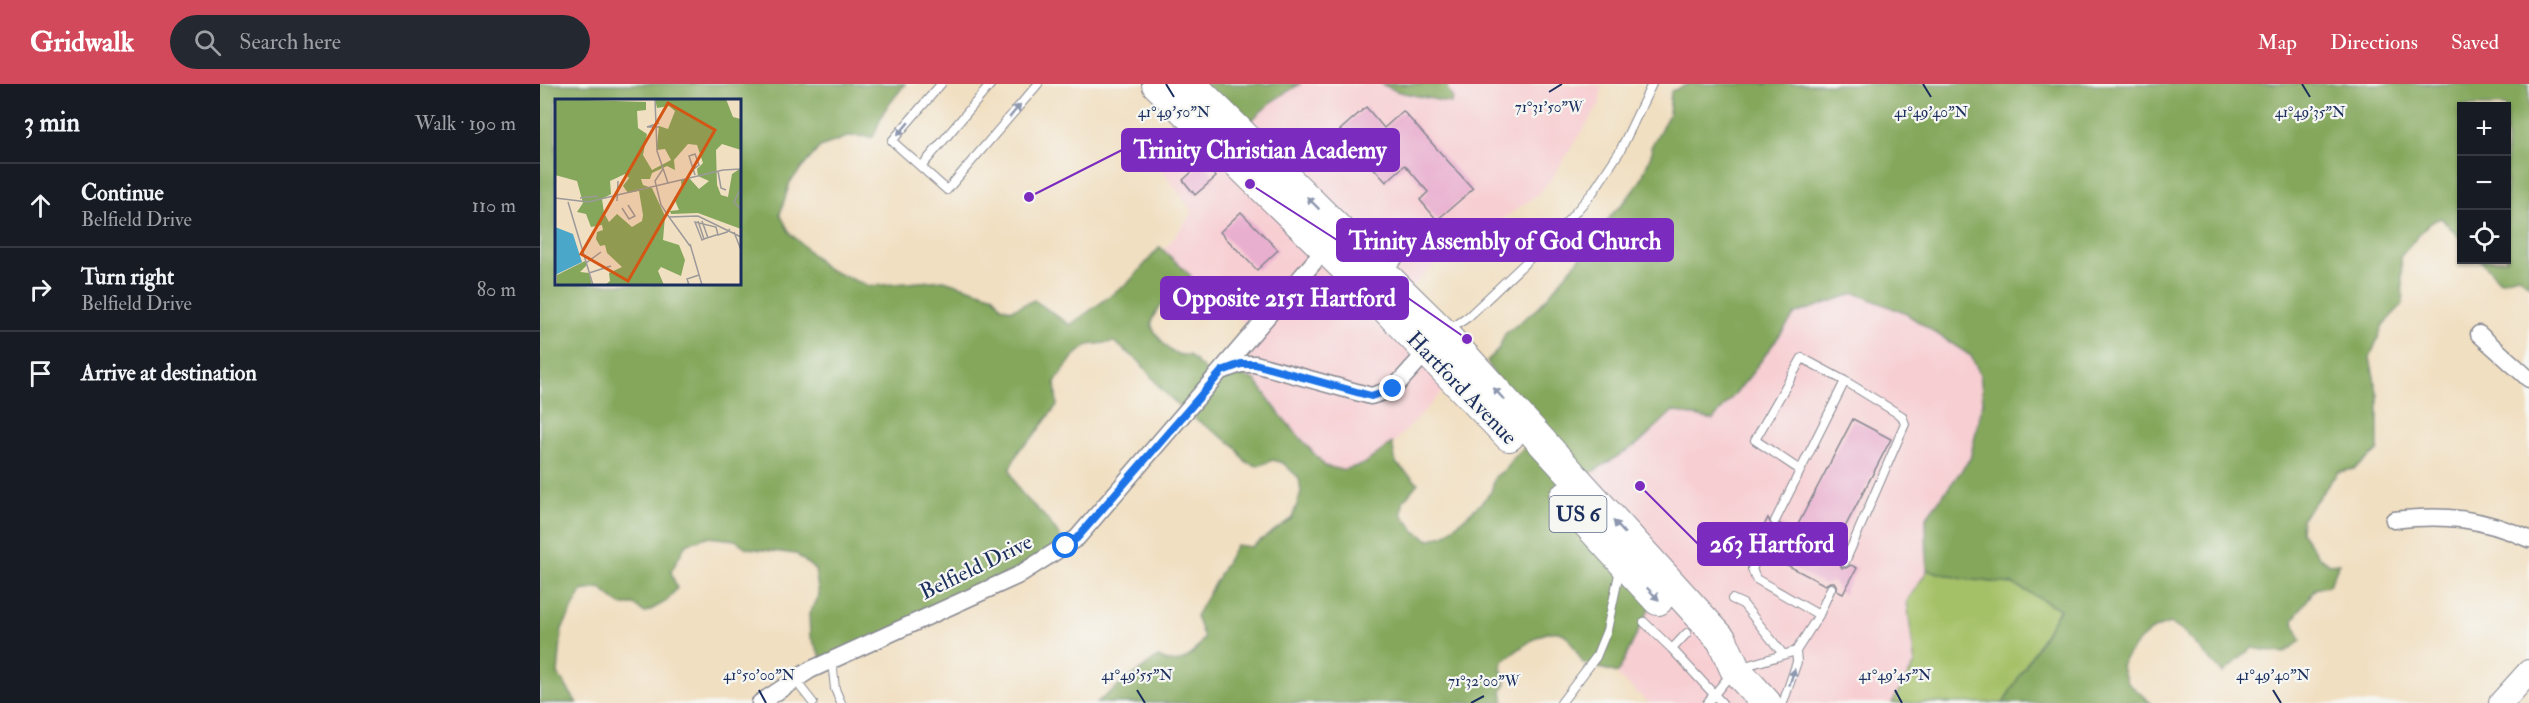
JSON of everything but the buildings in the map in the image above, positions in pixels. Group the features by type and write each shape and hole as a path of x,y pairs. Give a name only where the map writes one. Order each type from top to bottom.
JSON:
{"highway":[{"name":"Hartford Avenue","path":"1157,84 1326,248 1435,342 1722,640 1735,669"},
{"name":"Hartford Avenue","path":"1191,84 1384,274 1490,415 1622,563 1680,641 1735,669 1769,702"}],"street":[{"name":"Belfield Drive","path":"759,703 832,660 1017,576 1077,538 1326,248"},
{"path":"2480,334 2529,379"},
{"path":"1222,371 1241,364 1255,364 1371,396 1393,389 1435,342"},
{"path":"2394,520 2439,516 2475,520 2499,526 2529,539"},
{"path":"2501,703 2529,672"}],"lane":[{"path":"941,84 892,141 947,190 1038,84"},
{"path":"921,167 991,84"},
{"path":"1435,342 1468,317 1577,212 1620,151 1652,84"},
{"path":"1384,274 1427,231"},
{"path":"1800,470 1755,440 1802,358 1902,416 1905,424 1845,562"},
{"path":"1775,521 1845,381"},
{"path":"1761,551 1752,569 1756,579 1819,615"},
{"path":"1561,703 1596,657 1606,630 1622,563"},
{"path":"1769,702 1797,662 1796,651 1819,615 1831,588"},
{"path":"1732,599 1743,604 1783,654"},
{"path":"1644,622 1680,641 1714,695 1722,703"},
{"path":"1707,703 1735,669 1796,651"},
{"path":"832,660 835,689 841,703"},
{"path":"795,680 813,703"}],"shaded area":[{"path":"1300,84 1381,84 1399,92 1447,88 1448,84 1602,85 1600,103 1551,180 1536,196 1494,225 1476,226 1408,290 1462,371 1392,445 1364,464 1343,471 1325,466 1282,417 1255,380 1231,360 1252,328 1225,309 1164,251 1193,212 1151,156 1206,109 1235,135 1274,100"},
{"path":"1855,293 1905,313 1971,356 1980,375 1983,400 1970,459 1926,518 1928,570 1907,601 1915,664 1892,703 1649,703 1618,676 1618,673 1659,588 1573,484 1639,443 1673,411 1750,376 1795,314"}],"green space":[{"path":"540,84 905,84 884,111 873,137 850,136 820,147 790,182 780,214 790,233 827,269 869,286 944,280 994,296 1001,306 1011,310 1034,300 1070,325 1128,283 1160,247 1191,276 1160,306 1152,320 1154,330 1165,345 1177,354 1189,355 1212,377 1232,373 1255,380 1282,417 1325,466 1343,470 1364,464 1392,443 1396,463 1418,483 1403,501 1402,514 1415,531 1429,540 1446,534 1481,503 1491,492 1495,477 1508,467 1512,459 1528,444 1487,361 1498,350 1505,334 1538,308 1641,180 1652,152 1651,147 1669,114 1671,91 1690,84 2529,84 2529,285 2518,276 2500,281 2484,264 2511,264 2511,102 2457,102 2457,235 2441,218 2429,223 2401,256 2403,304 2383,325 2370,358 2378,396 2378,451 2354,469 2338,472 2302,519 2301,532 2319,557 2330,564 2339,563 2330,585 2315,589 2293,620 2301,641 2284,653 2252,648 2223,673 2185,633 2170,623 2154,629 2141,639 2121,665 2127,682 2151,703 2003,703 2060,609 2013,584 1963,579 1927,570 1926,518 1970,459 1983,400 1980,375 1971,356 1905,313 1855,293 1795,314 1750,376 1713,420 1673,411 1639,443 1573,484 1659,588 1618,673 1583,663 1565,635 1550,632 1533,639 1503,661 1501,668 1506,683 1502,691 1504,703 1096,703 1158,657 1173,662 1185,659 1195,651 1204,638 1196,616 1236,545 1251,547 1292,518 1301,493 1299,478 1283,463 1273,460 1258,466 1246,462 1234,445 1188,414 1162,390 1139,361 1114,342 1088,345 1073,357 1055,382 1057,405 1033,437 1020,449 1010,468 1024,496 1046,518 1066,545 824,662 810,636 809,614 819,596 815,570 796,554 747,548 735,540 707,537 686,544 671,572 677,588 667,601 645,613 634,605 620,605 600,588 582,591 562,629 558,674 577,703 540,703"},
{"path":"1182,84 1300,84 1274,100 1235,135"},
{"path":"1381,84 1448,84 1447,88 1453,99 1451,103 1399,92"},
{"path":"1928,570 1963,579 2013,584 2060,609 2003,703 1892,703 1915,664 1907,601"}],"place":[{"name":"Trinity Assembly of God Church","path":"1250,184"},
{"name":"Trinity Christian Academy","path":"1029,197"},
{"name":"Opposite 2151 Hartford","path":"1467,339"},
{"name":"263 Hartford","path":"1640,486"}],"route":[{"path":"1066,546 1077,538 1222,371 1241,364 1255,364 1371,396 1393,389"}]}
